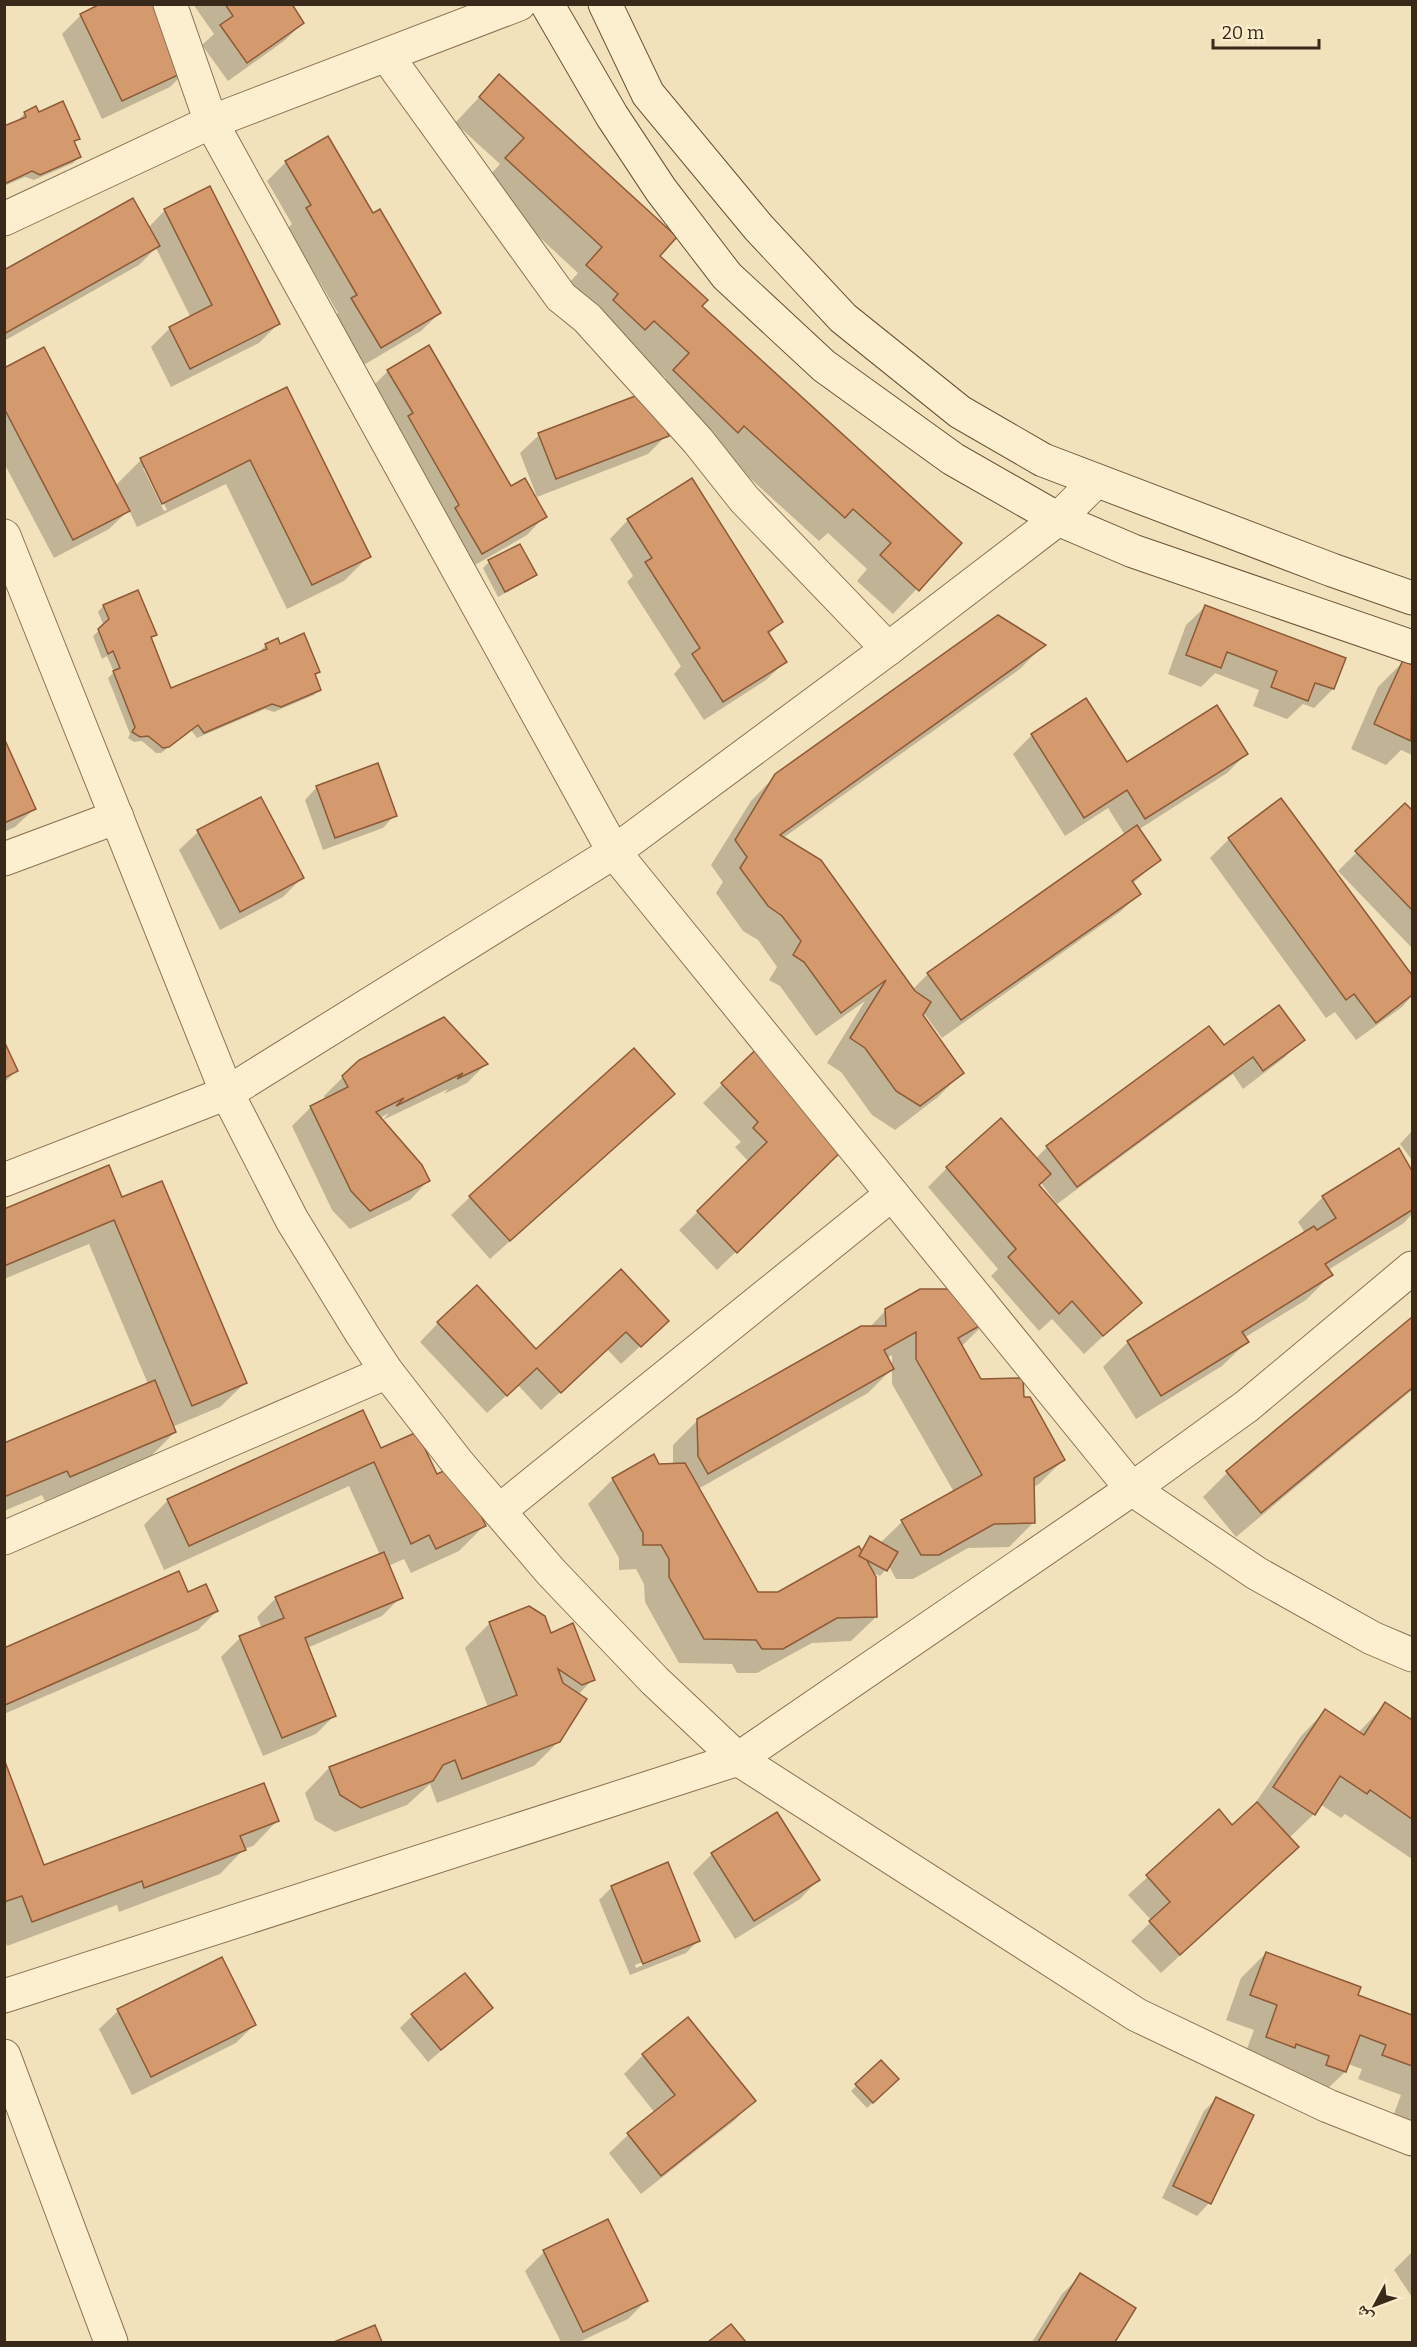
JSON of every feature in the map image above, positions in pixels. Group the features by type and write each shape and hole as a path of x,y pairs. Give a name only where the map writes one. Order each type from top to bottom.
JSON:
{"street":[{"path":"170,4 212,122 614,852 1132,1489 1256,1572 1372,1638 1413,1655"},
{"path":"4,219 212,122 519,4"},
{"path":"547,4 612,116 661,190 728,276 833,372 952,459 1058,519 1133,551 1413,647"},
{"path":"605,4 648,94 759,228 843,318 960,412 1043,460 1413,598"},
{"path":"387,56 561,297 587,318 698,441 744,499 888,649"},
{"path":"4,1180 227,1093 614,852 888,649 1058,519 1096,481"},
{"path":"4,536 227,1093 292,1220 387,1372 457,1462 551,1572 655,1682 738,1758 1137,2015 1328,2106 1413,2139"},
{"path":"4,860 117,817"},
{"path":"499,1511 892,1194"},
{"path":"4,1996 738,1758 1132,1489 1247,1406 1413,1268"},
{"path":"4,1538 387,1372"},
{"path":"4,2056 111,2343"}],"building":[{"path":"100,4 160,4 191,69 122,101 80,14"},
{"path":"225,4 292,4 304,23 247,63 220,25 233,16"},
{"path":"499,74 677,237 660,256 708,300 702,306 962,543 919,591 880,555 891,543 853,509 845,518 744,426 738,433 673,370 689,353 654,321 645,330 613,300 618,294 586,265 602,247 505,158 524,138 479,97"},
{"path":"63,101 80,139 74,141 81,157 40,175 32,171 4,184 4,126 26,117 24,112 36,106 39,112"},
{"path":"328,136 373,213 380,209 441,313 381,348 351,298 357,295 306,208 311,205 285,161"},
{"path":"210,186 280,324 190,369 169,327 212,305 164,209"},
{"path":"133,198 160,246 4,334 4,270"},
{"path":"429,345 511,486 525,478 547,517 482,554 455,508 459,505 408,416 413,413 387,370"},
{"path":"44,347 130,511 73,540 4,408 4,368"},
{"path":"287,387 371,557 312,585 250,460 162,504 140,458"},
{"path":"651,390 669,436 556,479 538,433"},
{"path":"692,478 783,622 768,632 787,662 723,702 692,654 700,648 645,562 652,558 627,519"},
{"path":"520,544 537,575 505,592 488,560"},
{"path":"138,590 157,635 151,637 171,688 267,649 265,644 278,638 280,644 304,633 320,672 315,674 321,690 281,707 272,704 204,733 198,725 169,747 163,748 148,736 140,737 132,732 135,727 113,671 120,668 113,651 108,654 98,629 109,619 103,605"},
{"path":"1205,605 1346,658 1334,689 1315,683 1308,701 1271,687 1277,671 1227,652 1221,668 1186,655"},
{"path":"998,615 1046,645 780,835 821,860 915,991 931,1002 923,1015 964,1073 920,1106 896,1091 865,1048 850,1038 886,980 841,1013 804,962 793,955 801,941 782,916 768,906 740,868 747,857 735,840 775,774"},
{"path":"1403,660 1412,665 1411,741 1374,724"},
{"path":"1086,698 1127,762 1217,705 1248,754 1145,819 1127,790 1084,818 1031,734"},
{"path":"4,738 36,809 4,823"},
{"path":"378,763 397,816 335,838 316,786"},
{"path":"261,797 304,878 240,912 197,830"},
{"path":"1281,798 1412,975 1412,995 1376,1023 1354,994 1346,1000 1228,838"},
{"path":"1405,803 1412,810 1412,910 1355,851"},
{"path":"1137,825 1161,860 1132,881 1141,894 961,1020 927,973"},
{"path":"1279,1005 1305,1040 1263,1071 1253,1057 1077,1187 1046,1146 1209,1026 1224,1045"},
{"path":"444,1017 488,1064 457,1079 463,1073 396,1106 404,1098 376,1112 422,1165 430,1181 370,1211 351,1191 310,1106 348,1087 342,1076 359,1060"},
{"path":"770,1036 847,1146 737,1253 697,1211 767,1142 753,1128 758,1122 721,1083"},
{"path":"4,1041 18,1071 4,1078"},
{"path":"634,1048 675,1094 510,1241 469,1196"},
{"path":"1001,1118 1051,1174 1039,1185 1142,1303 1103,1336 1072,1301 1059,1314 1008,1257 1016,1249 946,1167"},
{"path":"1399,1148 1412,1171 1412,1210 1325,1264 1333,1275 1242,1332 1249,1342 1161,1396 1127,1341 1314,1226 1317,1230 1336,1218 1322,1196"},
{"path":"109,1165 122,1197 162,1181 247,1383 192,1406 114,1220 4,1266 4,1209"},
{"path":"621,1269 669,1321 641,1347 626,1332 561,1393 537,1368 507,1396 437,1322 477,1285 536,1349"},
{"path":"920,1289 952,1289 988,1321 958,1338 981,1379 1023,1378 1024,1397 1030,1397 1065,1460 1034,1478 1035,1523 994,1524 939,1555 921,1555 901,1520 982,1475 916,1359 916,1332 884,1350 894,1369 708,1474 698,1456 697,1419 861,1326 886,1326 885,1309"},
{"path":"1412,1317 1412,1388 1261,1513 1226,1471"},
{"path":"155,1380 176,1432 70,1477 67,1471 4,1497 4,1443"},
{"path":"363,1410 381,1448 417,1432 437,1474 457,1465 486,1526 436,1549 429,1535 411,1544 374,1462 189,1546 167,1499"},
{"path":"654,1454 659,1464 685,1463 758,1592 778,1592 859,1546 876,1577 877,1617 837,1618 783,1649 762,1649 756,1640 704,1639 669,1577 669,1559 661,1545 643,1545 643,1533 612,1478"},
{"path":"870,1536 898,1552 887,1571 859,1556"},
{"path":"384,1552 403,1598 305,1638 336,1716 282,1738 239,1636 284,1618 275,1597"},
{"path":"179,1571 188,1592 206,1584 218,1611 5,1705 4,1648"},
{"path":"529,1606 545,1616 551,1633 573,1623 595,1680 582,1685 558,1669 563,1683 587,1699 560,1742 462,1779 455,1760 443,1765 433,1781 361,1808 340,1795 329,1767 517,1695 489,1622"},
{"path":"1385,1702 1412,1720 1412,1819 1370,1790 1367,1794 1340,1776 1315,1815 1273,1787 1325,1709 1364,1735"},
{"path":"4,1759 44,1865 264,1783 279,1821 240,1836 246,1850 144,1888 142,1881 32,1922 22,1896 4,1902"},
{"path":"1257,1802 1299,1847 1180,1955 1149,1921 1170,1902 1146,1875 1219,1809 1232,1825"},
{"path":"777,1812 820,1880 754,1921 711,1853"},
{"path":"668,1862 700,1941 643,1964 611,1886"},
{"path":"1266,1952 1361,1987 1358,1995 1412,2015 1412,2066 1382,2055 1386,2045 1360,2035 1346,2072 1326,2065 1329,2056 1296,2044 1295,2048 1266,2037 1277,2005 1250,1995"},
{"path":"222,1957 256,2025 151,2077 117,2009"},
{"path":"465,1973 493,2008 441,2050 411,2014"},
{"path":"688,2017 756,2101 661,2176 627,2133 675,2095 642,2054"},
{"path":"881,2060 899,2079 873,2103 855,2084"},
{"path":"1216,2097 1254,2115 1211,2204 1173,2186"},
{"path":"608,2219 648,2301 583,2332 543,2250"},
{"path":"1080,2273 1136,2308 1115,2342 1038,2342"},
{"path":"731,2324 746,2342 708,2342"},
{"path":"375,2325 382,2342 334,2342"}]}
